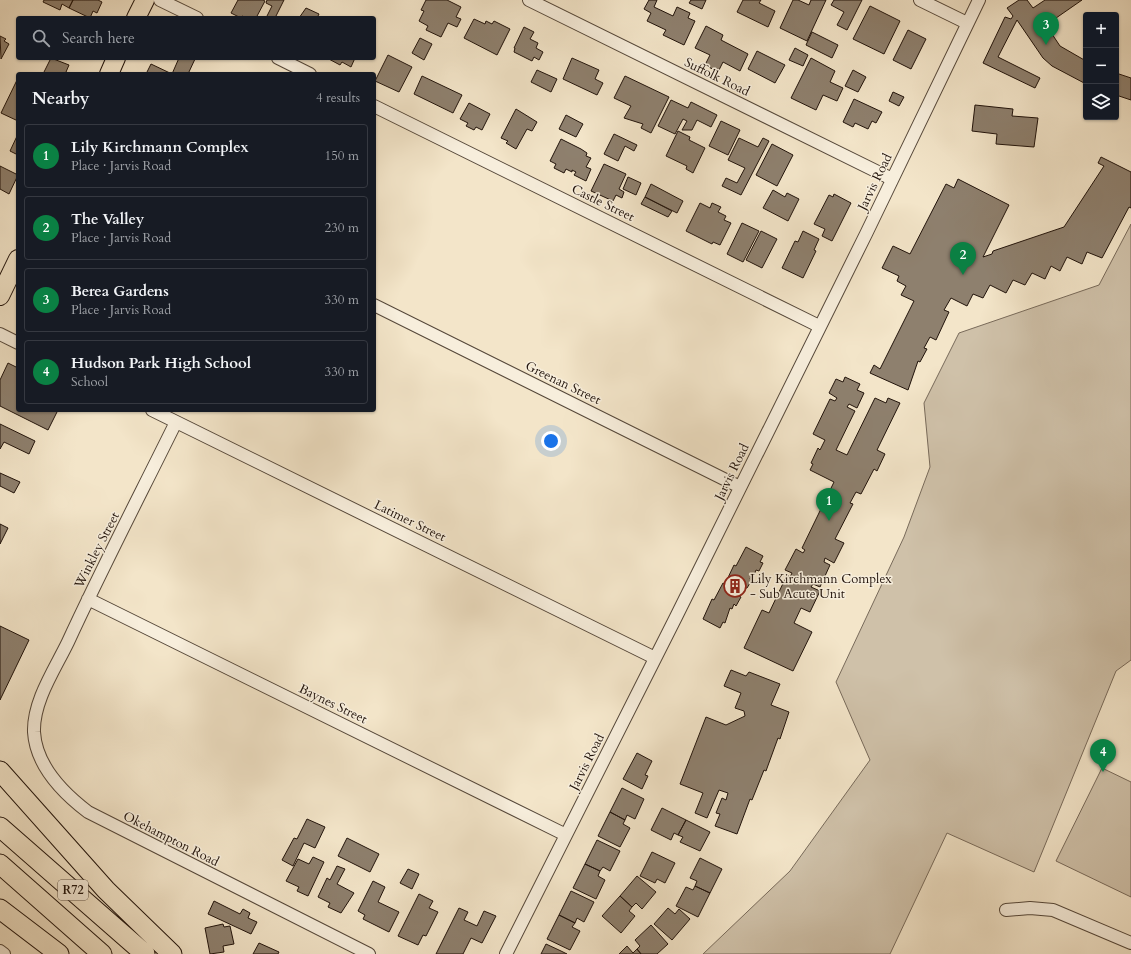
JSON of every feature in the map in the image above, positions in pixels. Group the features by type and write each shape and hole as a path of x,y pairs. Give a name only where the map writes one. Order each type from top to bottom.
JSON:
{"highway":[{"path":"0,771 106,890 172,954"},
{"name":"R72","path":"0,826 145,954"},
{"name":"R72","path":"0,864 102,954"},
{"path":"0,909 59,954"}],"main road":[{"path":"137,16 144,0"},
{"path":"110,72 115,60"},
{"path":"0,296 16,263"}],"street":[{"path":"160,0 193,16"},
{"name":"Suffolk Road","path":"529,0 892,179"},
{"path":"920,0 967,23"},
{"name":"Jarvis Road","path":"506,954 740,487 892,179 978,0"},
{"path":"282,60 306,72"},
{"name":"Castle Street","path":"376,107 819,326"},
{"name":"Greenan Street","path":"376,306 740,487"},
{"path":"0,334 16,342"},
{"name":"Latimer Street","path":"156,412 655,658"},
{"name":"Winkley Street","path":"44,691 88,598 176,422"},
{"name":"Baynes Street","path":"88,598 566,835"},
{"name":"Okehampton Road","path":"44,691 35,720 34,732 37,747 52,776 74,802 104,821 369,954"},
{"path":"1006,910 1030,908 1053,910 1131,943"},
{"path":"0,951 4,954"}],"shaded area":[{"path":"1131,224 1131,660 1116,671 1034,872 947,833 890,954 703,954 790,871 870,760 836,682 904,537 930,467 924,403 959,333 1099,285"},
{"path":"1102,768 1131,782 1131,897 1056,861"}],"building":[{"path":"44,0 73,0 69,8 62,4 60,10 43,2"},
{"path":"73,0 98,0 102,2 97,13 93,11 91,16 86,16 69,8"},
{"path":"238,0 265,1 257,16 237,16 231,13"},
{"path":"267,0 284,0 276,16 267,16 272,6 266,3"},
{"path":"426,0 447,0 461,7 456,17 461,19 457,27 448,23 441,37 426,30 428,26 419,21 424,11 421,10"},
{"path":"649,0 657,0 654,7 673,16 677,7 690,13 688,18 695,21 684,45 663,35 666,30 647,21 651,13 644,9"},
{"path":"691,0 706,0 702,9 689,3"},
{"path":"743,0 761,0 759,3 775,11 768,27 737,12"},
{"path":"793,0 798,0 809,5 811,0 826,0 807,41 780,28"},
{"path":"834,0 862,0 847,30 837,25 844,12 831,5"},
{"path":"1019,0 1027,0 1033,8 1045,0 1082,0 1046,25 1060,46 1083,59 1083,82 1052,66 1043,58 1017,20 998,57 1040,78 1035,88 983,63 1005,17 1011,19 1013,16 1007,8"},
{"path":"870,6 900,21 884,54 853,39"},
{"path":"306,8 319,14 318,16 300,16"},
{"path":"474,19 485,24 486,21 492,24 494,21 510,29 497,55 464,38"},
{"path":"706,26 723,35 721,40 748,54 740,71 723,62 718,72 705,65 710,55 695,48"},
{"path":"524,27 534,32 530,39 538,43 536,48 543,52 539,60 534,57 532,61 514,52 514,48"},
{"path":"908,30 926,39 911,69 893,60"},
{"path":"812,32 838,45 832,58 806,45"},
{"path":"0,36 6,39 4,41 9,44 1,59"},
{"path":"420,38 432,44 424,60 412,53"},
{"path":"795,48 808,55 803,66 789,60"},
{"path":"757,51 785,65 775,83 748,69"},
{"path":"388,55 412,67 399,92 376,81"},
{"path":"572,58 599,70 595,79 603,83 597,95 563,79"},
{"path":"811,58 835,71 830,82 843,88 837,101 823,95 816,110 791,98"},
{"path":"50,60 56,60 69,65 66,72 44,72"},
{"path":"178,60 195,60 189,72 173,72"},
{"path":"331,60 354,60 351,67 342,62 340,65"},
{"path":"151,64 168,72 147,72"},
{"path":"537,70 557,79 551,92 531,82"},
{"path":"853,70 866,77 858,92 845,86"},
{"path":"1119,74 1131,78 1131,100 1119,96"},
{"path":"422,76 462,95 453,113 414,94"},
{"path":"625,76 669,97 651,133 641,128 643,124 624,118 631,106 614,98"},
{"path":"16,82 16,120 1,113"},
{"path":"893,92 904,97 899,106 889,101"},
{"path":"854,99 882,112 876,123 872,121 868,129 855,123 853,127 843,122"},
{"path":"671,100 688,108 691,102 717,115 711,127 697,120 692,130 682,130 687,121 683,119 675,134 658,126"},
{"path":"469,103 490,114 482,130 476,127 474,130 466,126 468,123 460,119"},
{"path":"975,105 1013,109 1012,116 1038,118 1034,147 996,144 997,134 972,131"},
{"path":"516,109 537,122 532,131 527,129 516,149 506,143 508,141 501,138"},
{"path":"566,115 583,124 576,137 559,129"},
{"path":"721,121 740,130 728,155 709,146"},
{"path":"678,131 690,137 689,140 705,148 693,173 686,169 687,166 666,156"},
{"path":"614,134 637,145 634,151 625,146 618,161 604,154"},
{"path":"16,138 16,154 10,151"},
{"path":"739,138 758,147 763,138 769,141 741,195 722,186 726,178 737,183 745,168 728,160"},
{"path":"561,139 581,149 587,153 586,156 591,158 586,167 591,169 586,181 574,175 576,172 572,170 572,172 566,169 564,173 554,168 556,164 550,161"},
{"path":"772,144 793,155 777,186 756,175"},
{"path":"1101,157 1131,172 1131,208 1129,207 1102,258 1087,252 1082,264 1067,257 1060,271 1051,266 1045,279 1032,273 1025,285 1013,280 1006,293 990,285 983,298 973,294 967,306 951,298 944,310 949,312 936,340 930,337 924,348 927,349 920,362 918,361 908,390 870,373 874,365 880,369 914,301 901,295 906,286 897,281 899,276 882,268 893,246 910,254 946,184 954,188 958,179 1009,205 983,257 992,254 993,251 1064,227 1104,166 1098,163"},
{"path":"604,164 626,174 619,189 624,192 622,198 616,195 613,201 591,191"},
{"path":"0,166 16,174 16,179 9,194 0,189"},
{"path":"628,177 641,183 636,195 623,189"},
{"path":"651,184 683,201 677,213 645,197"},
{"path":"773,190 785,197 787,193 799,199 788,221 763,208"},
{"path":"834,194 851,203 832,241 822,236 825,229 814,224 829,195 833,197"},
{"path":"645,197 672,211 668,217 641,204"},
{"path":"700,203 710,208 712,203 721,207 718,212 726,216 724,220 731,223 720,245 713,242 712,244 686,231"},
{"path":"742,223 759,231 743,262 727,254"},
{"path":"761,231 777,239 762,268 746,260"},
{"path":"803,231 819,239 814,250 816,251 803,278 782,268 795,241 798,242"},
{"path":"8,363 16,367 16,412 57,412 48,430 0,406 0,380"},
{"path":"845,377 860,384 857,390 864,393 857,408 849,404 847,407 855,411 836,450 847,455 875,398 886,403 888,398 900,403 877,450 885,454 877,471 874,469 861,494 856,492 850,503 853,504 835,539 844,543 834,563 825,558 824,562 830,565 820,587 813,584 811,587 820,591 810,612 801,608 794,623 812,632 793,671 744,648 762,610 769,613 787,575 790,577 792,573 785,570 796,549 803,553 805,550 802,548 834,482 810,470 813,464 811,463 818,448 820,450 825,440 813,434 830,399 835,401 837,398 829,393 836,379 843,382"},
{"path":"0,424 35,441 29,454 4,442 0,449"},
{"path":"0,473 20,482 14,493 0,486"},
{"path":"0,524 8,528 0,544"},
{"name":"Lily Kirchmann Complex - Sub Acute Unit","path":"746,547 763,556 760,562 763,563 759,571 756,570 754,575 752,574 750,579 752,580 743,592 741,591 739,596 741,597 736,606 734,604 732,609 730,608 725,623 723,622 720,628 703,619 712,599 714,600 723,583 725,584 734,565 736,566"},
{"path":"0,626 29,640 0,700"},
{"path":"731,670 746,676 749,672 780,684 771,705 789,712 780,739 778,738 766,771 764,770 752,800 750,799 737,834 715,826 720,814 716,813 722,798 726,800 728,793 719,790 707,818 695,813 703,793 680,784 706,717 726,725 745,716 744,711 735,708 741,693 724,686"},
{"path":"637,753 652,761 645,775 648,776 642,789 623,779"},
{"path":"622,788 644,799 635,819 627,815 625,820 610,812"},
{"path":"662,808 686,820 678,835 674,833 671,840 651,830"},
{"path":"610,812 625,820 623,824 630,828 620,847 598,836"},
{"path":"307,819 325,827 315,848 304,843 293,866 282,860 294,838 297,839"},
{"path":"686,820 710,832 700,851 680,842 683,837 678,835"},
{"path":"347,838 379,854 370,872 338,856"},
{"path":"597,840 620,851 610,871 603,867 600,871 585,864"},
{"path":"652,852 675,863 665,883 657,879 655,883 640,876"},
{"path":"313,857 324,862 308,896 297,891 299,887 286,881 298,859 309,864"},
{"path":"700,858 722,869 710,893 695,886 697,881 690,878"},
{"path":"585,864 600,871 598,876 605,880 596,899 573,888"},
{"path":"337,866 345,869 337,884 354,893 341,913 328,907 330,903 318,897 327,878 330,880"},
{"path":"408,869 419,874 412,889 400,883"},
{"path":"637,876 656,892 642,909 636,903 632,907 620,896"},
{"path":"373,881 385,887 378,902 399,912 389,932 363,919 365,915 358,911"},
{"path":"695,886 710,893 698,917 676,906 686,887 693,890"},
{"path":"571,891 594,902 584,922 577,918 575,923 559,915"},
{"path":"419,894 433,901 429,908 438,912 426,936 423,935 418,945 398,936"},
{"path":"620,896 632,907 629,911 635,916 621,933 602,916"},
{"path":"214,901 240,914 243,909 250,913 248,918 257,922 251,934 208,914"},
{"path":"459,908 468,912 464,920 477,926 484,911 496,916 482,943 471,938 463,954 436,954"},
{"path":"668,908 675,914 679,909 690,919 672,940 654,924"},
{"path":"559,915 575,923 572,927 580,931 570,950 547,939"},
{"path":"223,924 224,927 230,926 234,944 223,946 224,952 210,954 205,928"},
{"path":"651,925 668,944 657,954 641,954 637,949 640,946 635,940"},
{"path":"259,943 279,952 278,954 253,954"},
{"path":"546,944 561,951 567,954 541,954"},
{"path":"627,946 633,953 637,949 641,954 619,954"}],"place":[{"name":"Berea Gardens","path":"1046,45"},
{"name":"The Valley","path":"963,275"},
{"name":"Lily Kirchmann Complex","path":"829,521"},
{"name":"Lily Kirchmann Complex - Sub Acute Unit","path":"735,586"},
{"name":"Hudson Park High School","path":"1103,772"}]}
